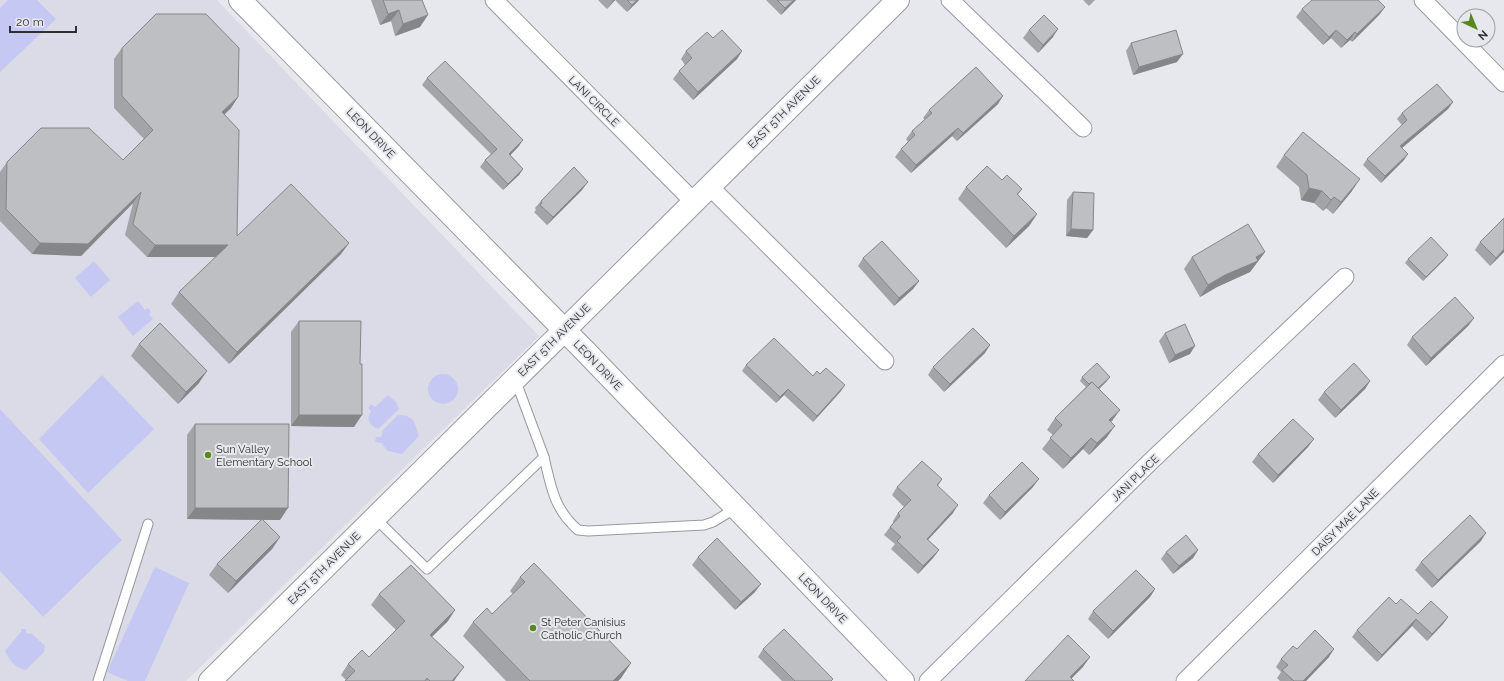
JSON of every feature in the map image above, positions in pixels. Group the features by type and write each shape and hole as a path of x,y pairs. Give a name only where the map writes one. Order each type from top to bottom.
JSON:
{"street":[{"name":"LEON DRIVE","path":"240,0 565,330 903,681"},
{"name":"LANI CIRCLE","path":"494,0 694,202"},
{"name":"EAST 5TH AVENUE","path":"210,681 898,0"},
{"path":"950,0 1083,128"},
{"path":"1422,0 1504,83"},
{"path":"709,186 885,360"},
{"name":"JANI PLACE","path":"928,681 1144,469 1345,277"},
{"name":"DAISY MAE LANE","path":"1185,681 1504,364"}],"lane":[{"path":"515,379 544,457 552,491 559,510 578,530 588,531 704,525 713,522 736,508"},
{"path":"375,518 427,569 544,457"},
{"path":"98,681 148,524"}],"shaded area":[{"name":"Sun Valley Elementary School","path":"0,0 217,0 539,336 186,681 0,681"},
{"path":"8,0 37,0 56,19 0,72 0,8"},
{"path":"94,261 110,280 91,297 75,278"},
{"path":"138,301 145,310 148,308 151,312 149,314 153,319 133,336 118,317"},
{"path":"443,374 454,378 458,389 454,400 443,404 432,400 428,389 432,378"},
{"path":"102,375 154,429 88,493 39,439"},
{"path":"388,395 396,402 399,409 378,429 372,426 369,422 371,411 368,408 371,404 375,407"},
{"path":"0,409 122,540 43,617 0,571"},
{"path":"398,415 411,418 413,420 419,436 402,454 388,451 381,443 375,442 376,437 381,437 383,430"},
{"path":"155,567 189,583 145,681 128,681 107,672"},
{"path":"21,629 26,629 26,633 32,634 45,646 44,652 26,670 13,664 5,651 21,632"}],"building":[{"path":"383,0 422,0 428,15 403,24 399,10 388,14"},
{"path":"627,0 637,0 632,5"},
{"path":"777,0 794,0 785,8"},
{"path":"1312,0 1378,0 1385,7 1357,34 1355,32 1347,40 1336,30 1329,37 1302,9"},
{"path":"156,14 206,14 239,48 238,97 222,112 239,130 237,236 291,184 349,243 237,352 179,292 228,245 155,245 133,224 141,192 88,244 40,243 6,209 7,162 41,128 89,128 123,160 153,130 122,96 122,48"},
{"path":"1044,15 1058,29 1043,45 1029,30"},
{"path":"722,30 742,51 698,92 679,71 692,58 686,51 707,32 713,38"},
{"path":"1176,30 1183,54 1139,67 1131,43"},
{"path":"445,61 523,140 509,154 523,169 508,184 485,160 497,149 427,78"},
{"path":"976,67 1003,96 963,133 958,128 916,165 901,149 915,135 912,131 932,113 929,110"},
{"path":"1437,84 1453,102 1400,146 1408,154 1385,176 1367,159 1407,120 1402,113"},
{"path":"1303,132 1360,179 1341,202 1334,197 1331,200 1322,191 1309,188 1307,175 1284,155"},
{"path":"987,166 1002,180 1007,175 1022,189 1017,194 1037,214 1014,236 966,187"},
{"path":"574,167 588,182 553,217 540,205 542,203 541,201"},
{"path":"1073,192 1094,193 1093,230 1071,229"},
{"path":"1504,218 1504,249 1496,258 1480,242"},
{"path":"1248,224 1265,252 1256,257 1258,261 1225,275 1208,285 1192,257"},
{"path":"1431,237 1448,255 1426,277 1408,259"},
{"path":"882,241 919,281 899,298 863,258"},
{"path":"1455,297 1474,318 1431,358 1412,337"},
{"path":"299,321 361,321 360,364 362,364 362,415 299,415"},
{"path":"160,323 207,371 186,392 139,344"},
{"path":"1185,324 1195,346 1175,355 1165,333"},
{"path":"973,328 990,345 950,384 933,367"},
{"path":"774,338 813,376 817,371 820,374 826,368 845,385 817,416 788,389 780,397 746,365"},
{"path":"1097,363 1110,377 1098,388 1092,382 1089,384 1082,377"},
{"path":"1354,363 1370,381 1341,410 1324,392"},
{"path":"1092,382 1120,410 1109,420 1115,426 1097,443 1091,438 1071,458 1050,438 1062,425 1055,418"},
{"path":"1293,419 1314,439 1278,475 1258,454"},
{"path":"195,424 289,424 288,508 195,508"},
{"path":"922,461 942,479 937,485 958,505 927,539 939,550 923,566 897,541 901,537 890,527 900,516 898,513 911,500 897,487"},
{"path":"1022,462 1039,479 1005,512 989,495"},
{"path":"1470,515 1486,533 1438,580 1421,562"},
{"path":"262,519 280,537 236,581 217,564"},
{"path":"1186,535 1198,550 1179,566 1166,552"},
{"path":"717,538 761,584 741,602 698,557"},
{"name":"St Peter Canisius Catholic Church","path":"534,563 631,663 613,681 530,681 473,622 487,608 492,614 525,582 520,577"},
{"path":"411,565 455,610 430,635 464,667 452,681 430,681 427,678 425,681 345,681 355,671 348,664 362,650 369,657 405,621 379,594"},
{"path":"1136,570 1155,589 1113,631 1093,611"},
{"path":"1389,597 1396,604 1401,599 1418,614 1431,601 1448,617 1432,634 1416,619 1382,655 1357,630"},
{"path":"784,629 833,679 831,681 795,681 763,649"},
{"path":"1315,630 1334,649 1303,681 1294,681 1282,670 1288,665 1281,659 1293,646 1297,649"},
{"path":"1068,635 1090,657 1070,677 1074,681 1025,681"}],"place":[{"name":"Sun Valley Elementary School","path":"208,455"},
{"name":"St Peter Canisius Catholic Church","path":"533,628"}]}
